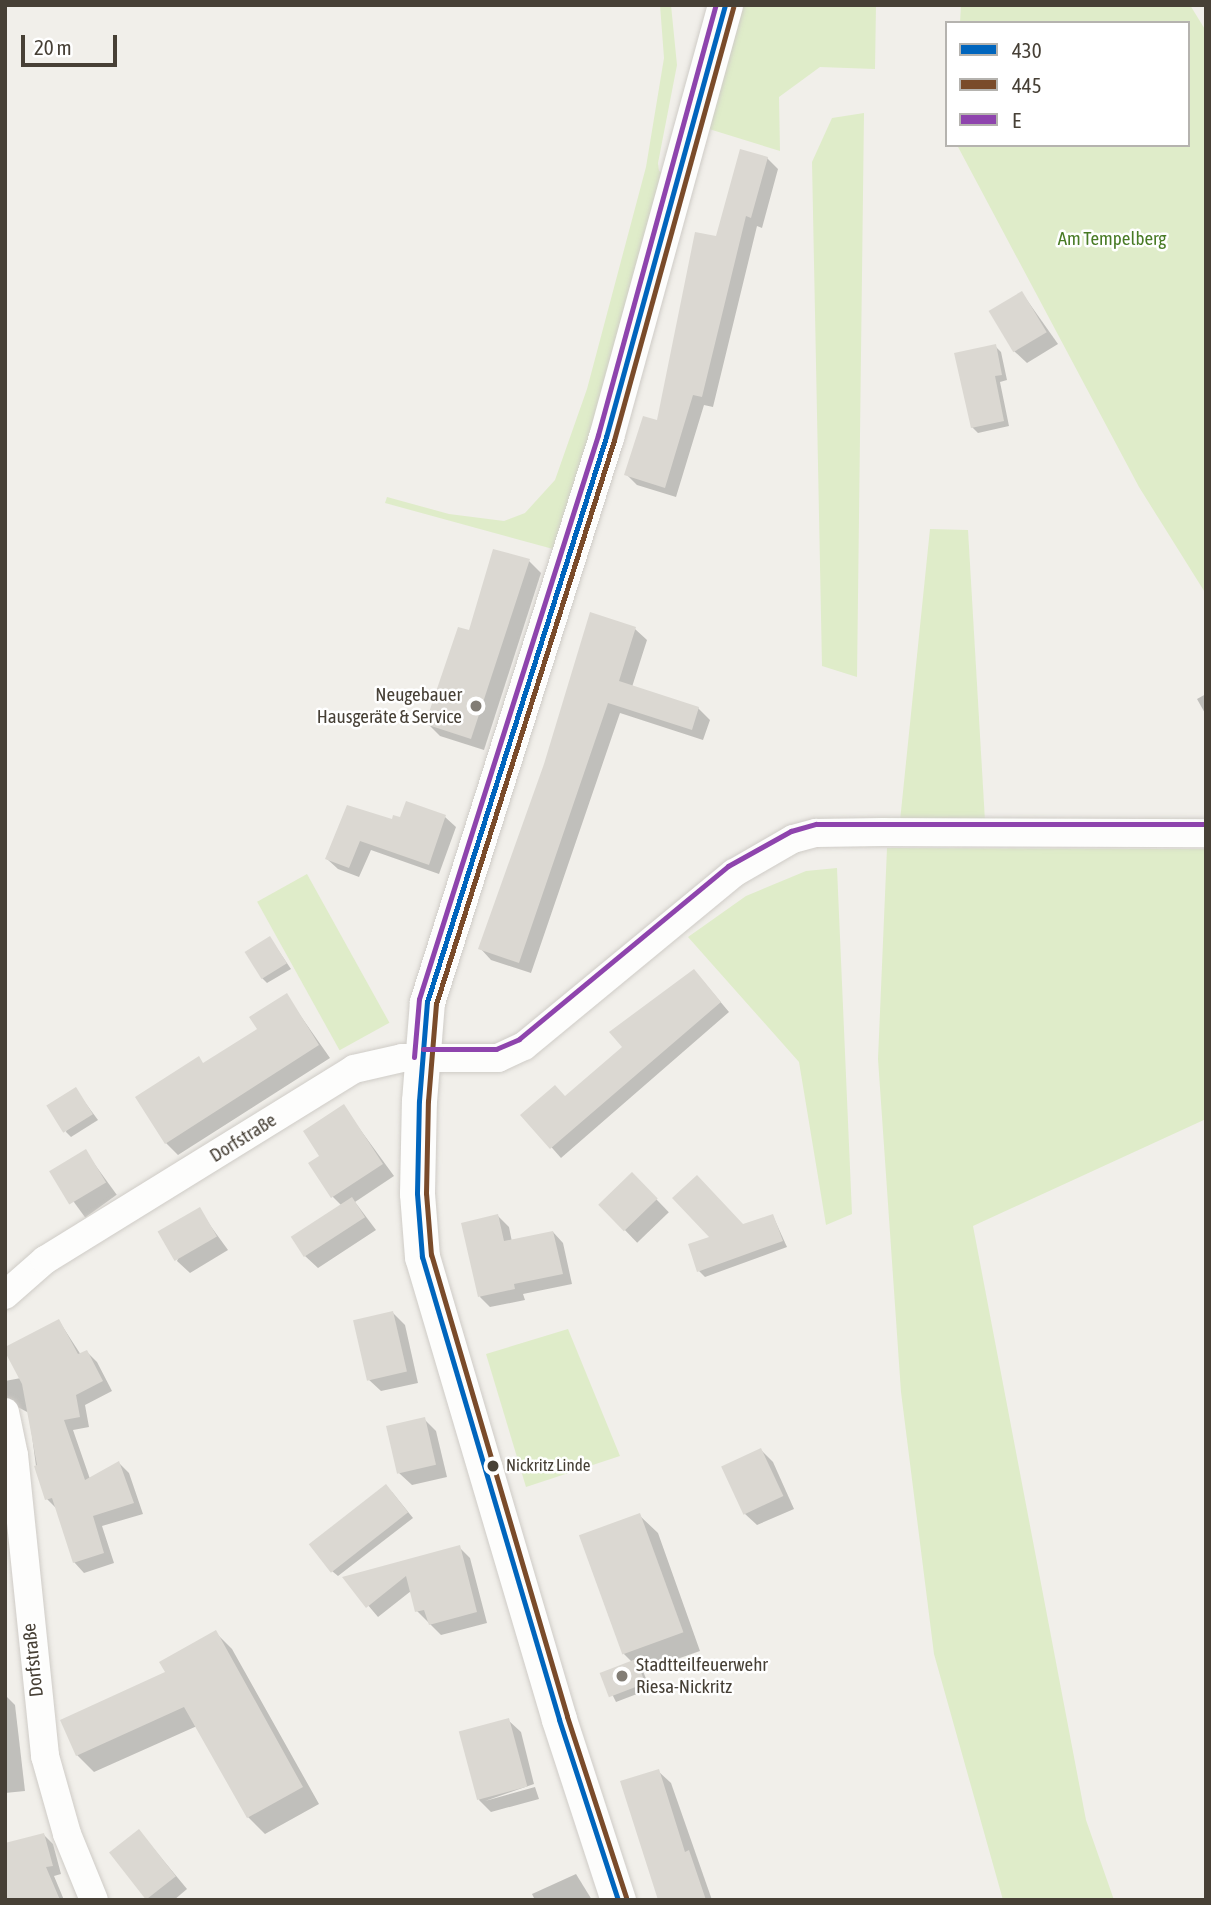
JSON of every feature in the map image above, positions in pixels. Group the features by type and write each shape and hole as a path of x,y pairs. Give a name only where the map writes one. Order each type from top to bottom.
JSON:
{"street":[{"path":"618,1900 543,1669 422,1257 417,1193 423,1058 427,1002 436,970 606,437 724,5"},
{"name":"Dorfstraße","path":"5,1295 45,1260 354,1069 380,1060 498,1058 524,1046 734,873 793,839 816,833 869,832 1206,833"},
{"name":"Dorfstraße","path":"5,1412 14,1455 46,1756 67,1834 94,1900"}],"green space":[{"path":"660,5 671,5 677,65 658,163 659,171 666,174 629,313 553,549 385,503 387,497 449,514 504,521 525,513 555,480 587,389 646,167 664,58"},
{"path":"740,5 876,5 875,69 820,67 779,97 780,151 709,129"},
{"name":"Am Tempelberg","path":"961,5 1190,5 1206,31 1206,594 1139,487 958,147 1190,147 1190,21 960,21"},
{"path":"864,113 857,677 822,666 812,162 832,118"},
{"path":"930,529 968,530 985,821 900,821"},
{"path":"887,848 1206,849 1206,1119 973,1226 1086,1820 1114,1900 1003,1900 934,1654 901,1392 878,1059"},
{"path":"837,868 852,1214 826,1225 799,1062 688,937 746,896 806,871"},
{"path":"307,874 389,1023 340,1050 257,902"},
{"path":"568,1329 620,1456 526,1487 486,1354"}],"building":[{"path":"740,149 768,157 751,218 746,216 702,397 693,395 665,488 624,475 643,416 657,420 695,232 716,236"},
{"path":"1022,291 1047,332 1013,352 989,311"},
{"path":"996,344 1002,375 995,376 1004,421 971,428 954,353"},
{"path":"493,549 530,559 471,739 425,724 458,627 469,630"},
{"path":"590,612 636,627 619,681 699,707 692,730 608,703 519,963 478,949 544,764"},
{"path":"406,801 446,815 429,865 360,841 349,868 325,859 347,805 392,819 393,815 400,817"},
{"path":"270,936 287,963 262,979 245,952"},
{"path":"694,969 721,1002 550,1149 520,1115 555,1085 565,1096 622,1047 609,1032"},
{"path":"287,993 319,1045 165,1144 135,1097 199,1056 203,1063 257,1029 249,1017"},
{"path":"76,1087 93,1114 63,1133 46,1106"},
{"path":"344,1104 383,1164 331,1198 308,1163 319,1156 303,1131"},
{"path":"86,1149 106,1182 69,1205 49,1171"},
{"path":"632,1172 658,1199 624,1231 598,1205"},
{"path":"697,1175 743,1224 773,1214 783,1241 697,1272 688,1244 709,1237 672,1198"},
{"path":"352,1197 365,1217 304,1257 291,1237"},
{"path":"200,1207 217,1236 175,1261 158,1232"},
{"path":"498,1214 504,1241 553,1231 563,1274 514,1284 515,1289 478,1297 461,1223"},
{"path":"393,1311 407,1371 367,1381 353,1320"},
{"path":"59,1319 78,1354 87,1350 103,1381 76,1395 80,1417 64,1420 85,1480 119,1461 134,1503 93,1516 104,1553 73,1563 52,1498 45,1500 34,1466 37,1465 22,1384 5,1352 5,1347"},
{"path":"425,1417 436,1465 397,1474 386,1426"},
{"path":"761,1448 783,1496 744,1515 721,1467"},
{"path":"386,1484 408,1512 331,1573 309,1544"},
{"path":"640,1513 683,1632 622,1655 579,1535"},
{"path":"460,1545 477,1612 429,1625 424,1610 415,1612 406,1576 366,1608 342,1577"},
{"path":"216,1630 303,1787 247,1818 184,1707 76,1756 60,1720 165,1672 159,1662"},
{"path":"636,1659 645,1683 609,1697 600,1673"},
{"path":"509,1718 527,1787 477,1800 459,1731"},
{"path":"659,1769 685,1852 689,1850 706,1900 658,1900 620,1781"},
{"path":"139,1829 176,1876 146,1900 109,1852"},
{"path":"44,1833 53,1866 46,1867 60,1900 5,1900 5,1843"}],"transit line":[{"name":"E","path":"414,1057 419,999 598,435 716,5"},
{"name":"430","path":"618,1900 559,1719 422,1257 417,1193 419,1101 427,1002 606,437 725,5"},
{"name":"445","path":"626,1897 567,1716 431,1255 426,1193 428,1101 436,1004 614,440 733,7"},
{"name":"E","path":"423,1049 496,1049 519,1039 728,866 791,831 816,824 1206,824"}],"place":[{"name":"Neugebauer Hausgeräte & Service","path":"476,706"},
{"name":"Nickritz Linde","path":"493,1466"},
{"name":"Stadtteilfeuerwehr Riesa-Nickritz","path":"622,1676"}]}
